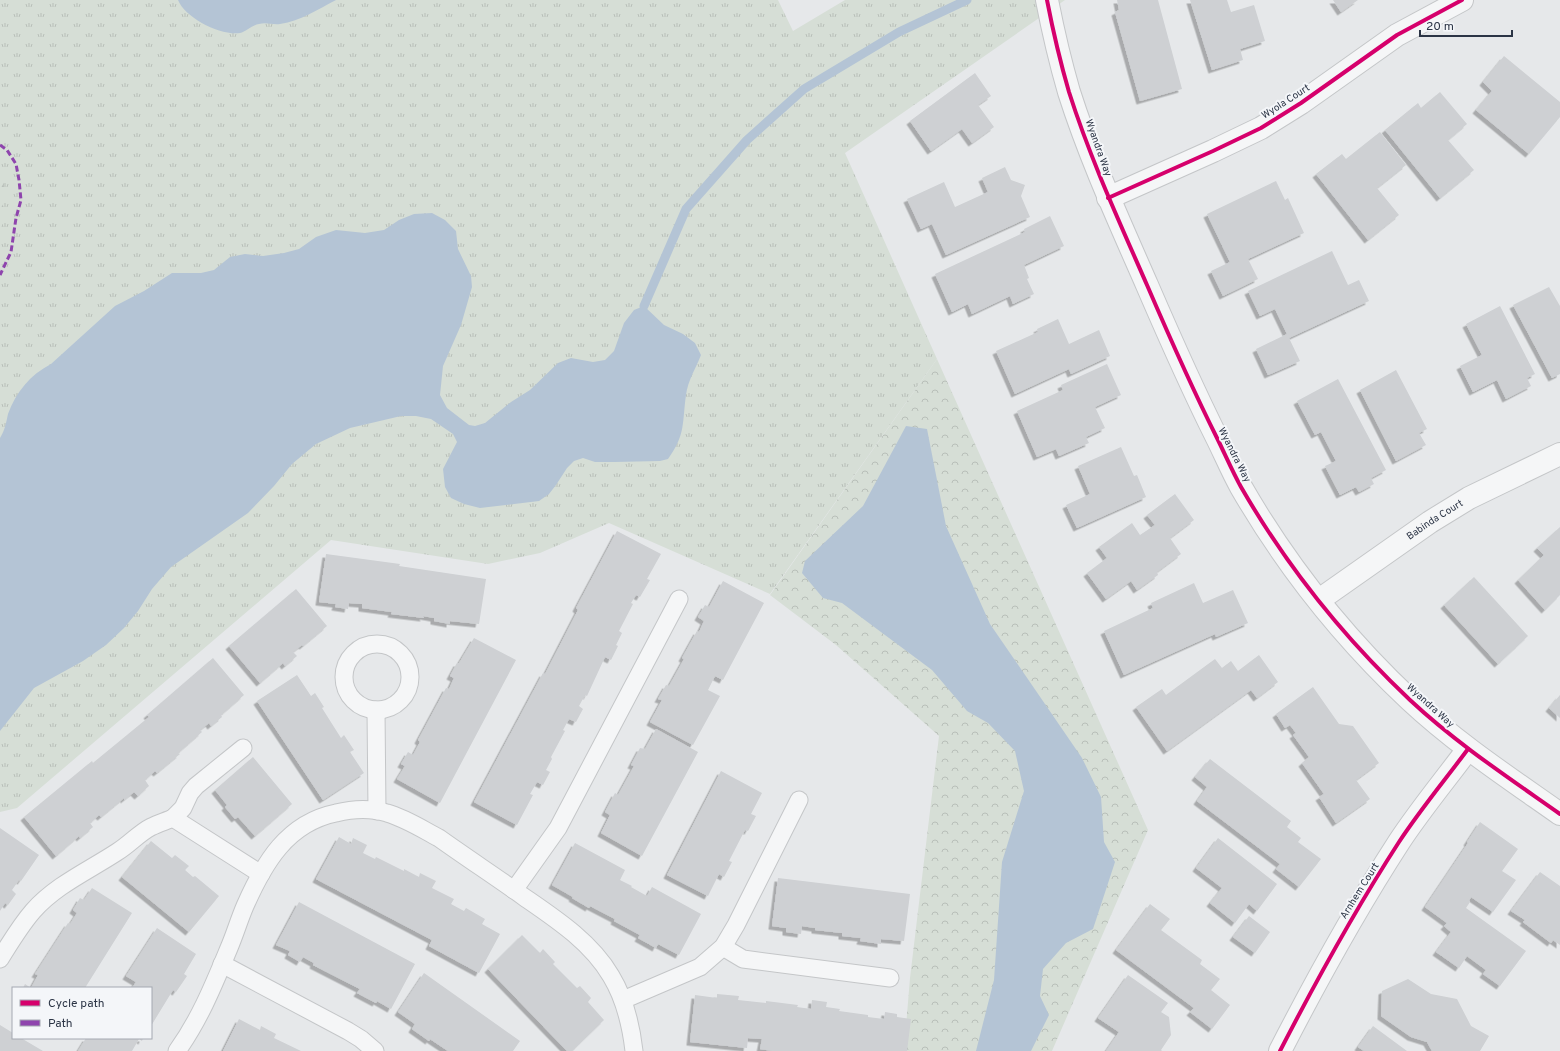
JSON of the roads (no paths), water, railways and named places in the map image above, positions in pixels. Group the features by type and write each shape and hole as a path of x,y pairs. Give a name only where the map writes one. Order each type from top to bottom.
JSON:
{"street":[{"name":"Wyandra Way","path":"1047,0 1057,50 1069,91 1108,198 1198,399 1240,486 1277,544 1319,600 1351,638 1393,683 1428,717 1468,749 1560,814"},
{"name":"Wyola Court","path":"1108,198 1214,151 1261,128 1301,102 1397,34 1462,0"},
{"name":"Babinda Court","path":"1319,600 1430,522 1469,498 1560,454"},
{"name":"Arnhem Court","path":"1280,1051 1358,907 1400,841 1468,749"}],"lane":[{"path":"514,890 558,828 679,599"},
{"path":"376,710 377,811"},
{"path":"0,959 32,912 50,895 88,869 117,853 151,827 174,818 183,808 190,793 196,786 243,748"},
{"path":"623,1000 700,967 723,947 736,925 799,800"},
{"path":"177,1051 198,1018 222,964 245,906 261,874 288,836 316,819 345,810 359,809 377,811 397,816 439,838 554,918 586,945 600,959 611,976 623,1000 632,1031 634,1051"},
{"path":"174,818 261,874"},
{"path":"723,947 743,959 890,978"},
{"path":"222,964 348,1031 361,1039 375,1051"}],"water":[{"path":"178,0 336,0 295,20 280,24 259,24 240,33 232,33 223,32 204,24 188,13"},
{"path":"432,213 445,220 456,231 458,249 471,276 472,287 461,325 443,366 440,395 447,408 469,425 475,426 485,423 511,402 530,390 558,363 571,358 593,362 605,360 614,351 624,323 634,310 644,306 664,325 683,334 695,343 701,355 690,379 687,390 681,435 668,459 660,461 595,462 583,458 574,461 567,468 549,494 539,501 480,508 464,504 451,498 445,487 443,469 457,442 453,434 431,419 416,416 401,416 350,428 316,444 292,464 274,486 248,513 171,567 152,589 138,611 124,628 106,645 83,661 34,688 0,731 0,438 15,398 30,379 43,368 51,364 115,306 144,291 172,273 201,273 214,270 230,257 245,254 263,256 284,253 299,249 316,237 336,230 365,233 384,230 399,220 414,214"},
{"path":"906,426 927,429 946,526 990,624 1082,758 1101,797 1104,842 1115,862 1093,929 1066,943 1043,969 1040,996 1049,1015 1031,1051 976,1051 994,980 1002,862 1024,791 1015,751 988,723 967,711 932,670 842,603 823,598 802,573 805,561 863,506"}],"waterway":[{"path":"644,306 686,209 747,140 804,89 899,32 967,0"}]}
